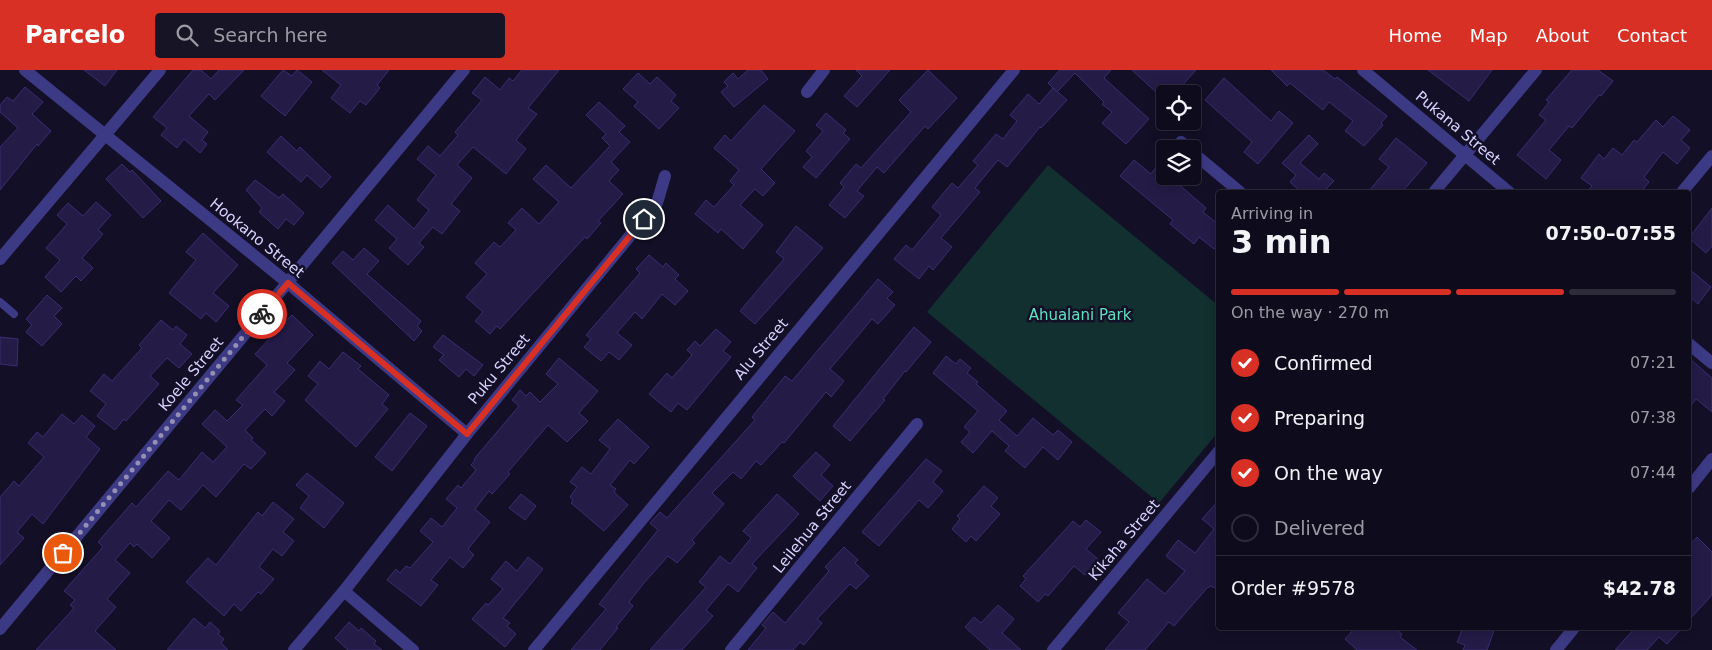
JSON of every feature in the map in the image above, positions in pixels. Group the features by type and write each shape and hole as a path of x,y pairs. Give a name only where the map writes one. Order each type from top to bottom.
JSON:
{"street":[{"name":"Hookano Street","path":"24,70 288,283 467,434"},
{"path":"0,259 160,70"},
{"name":"Koele Street","path":"0,628 464,70"},
{"path":"807,92 824,70"},
{"name":"Alu Street","path":"534,650 1014,70"},
{"name":"Pukana Street","path":"1363,70 1507,190"},
{"path":"1436,190 1536,70"},
{"path":"1684,190 1712,156"},
{"path":"1201,160 1238,190"},
{"name":"Puku Street","path":"294,650 344,591 467,434 657,204 665,176"},
{"path":"1691,346 1712,364"},
{"name":"Leilehua Street","path":"731,650 917,424"},
{"name":"Kikaha Street","path":"1053,650 1216,455"},
{"path":"1691,485 1712,459"},
{"path":"344,591 413,650"},
{"path":"1556,650 1572,630"}],"lane":[{"path":"0,302 14,314"}],"green space":[{"name":"Ahualani Park","path":"1048,165 1216,304 1216,435 1159,503 927,312"}],"building":[{"path":"84,70 117,70 105,86"},
{"path":"193,70 201,70 211,79 219,70 244,70 215,100 209,94 189,116 208,132 202,140 207,144 200,153 184,139 177,148 161,135 167,128 153,117"},
{"path":"283,70 292,76 297,70 312,82 285,116 261,96"},
{"path":"322,70 389,70 377,85 380,88 366,105 360,101 350,113 331,98 341,85"},
{"path":"522,70 559,70 528,108 537,114 516,140 526,149 506,174 473,147 457,165 472,178 451,204 460,211 442,234 433,227 419,243 424,247 408,265 389,248 397,239 375,220 388,205 414,229 429,210 417,200 436,175 417,159 428,146 440,156 458,135 455,132 482,100 472,93 485,77 500,90 509,78 513,81"},
{"path":"748,70 761,70 768,79 734,107 721,92 728,86 724,82 733,73 738,79"},
{"path":"856,70 890,70 857,107 844,96 862,76"},
{"path":"928,70 957,98 928,129 925,126 884,173 877,167 857,191 864,196 845,218 829,205 844,187 840,183 856,164 861,168 911,112 899,100"},
{"path":"1060,70 1111,70 1104,78 1149,119 1126,144 1102,123 1112,112 1102,104 1104,102 1075,73 1057,92 1048,83"},
{"path":"1132,70 1196,70 1183,85 1156,85 1156,92"},
{"path":"1271,70 1323,70 1335,79 1337,77 1387,116 1381,123 1383,125 1364,146 1345,131 1353,121 1329,102 1323,110 1290,83 1287,86"},
{"path":"1428,70 1492,70 1469,101"},
{"path":"1572,70 1598,70 1613,81 1572,128 1569,126 1549,150 1561,160 1546,179 1517,155 1546,120 1539,115 1549,102 1546,100"},
{"path":"638,73 650,84 657,77 676,95 671,101 679,108 659,129 634,106 638,102 623,89"},
{"path":"1224,78 1271,121 1279,111 1293,123 1258,164 1244,152 1252,142 1205,100"},
{"path":"25,87 43,102 32,114 51,131 38,146 37,144 0,190 0,147 18,128 0,112 0,105 7,97 13,101"},
{"path":"1053,88 1067,100 1040,127 1007,167 998,160 975,188 980,192 941,238 952,247 933,270 929,266 919,279 894,259 906,245 912,250 941,215 932,207 952,183 958,188 978,165 973,161 996,134 1003,139 1017,121 1010,115 1028,94 1039,104"},
{"path":"599,102 625,126 619,132 630,142 611,162 619,170 609,181 623,194 598,221 601,223 587,239 585,237 500,329 497,326 490,334 475,321 483,312 466,297 487,274 475,263 494,242 500,247 516,230 508,223 522,208 539,224 559,202 533,179 546,165 571,188 610,146 602,138 606,134 586,115"},
{"path":"764,105 795,131 761,169 775,183 763,196 755,189 740,205 763,225 743,249 721,229 718,233 695,214 706,200 714,207 734,185 730,181 739,170 714,148 725,135 731,141"},
{"path":"826,113 846,130 843,133 850,139 816,178 803,167 812,157 806,151 823,131 816,125"},
{"path":"1673,116 1690,130 1681,140 1690,148 1677,164 1663,152 1644,177 1649,182 1643,190 1589,190 1592,186 1581,178 1599,154 1604,159 1613,148 1622,155 1634,140 1637,142 1656,120 1663,127"},
{"path":"1309,135 1318,144 1300,163 1319,179 1324,173 1334,181 1325,190 1299,190 1290,182 1296,175 1282,163"},
{"path":"281,136 297,151 300,147 331,177 321,188 307,175 301,182 267,152"},
{"path":"1396,138 1427,163 1404,190 1370,190 1389,167 1379,159"},
{"path":"1134,160 1151,174 1156,167 1156,185 1179,185 1206,208 1203,212 1216,223 1216,247 1214,249 1199,237 1194,244 1170,224 1173,220 1120,176"},
{"path":"122,164 130,172 132,170 161,201 143,218 106,179"},
{"path":"255,180 279,198 283,194 304,213 294,225 286,219 278,229 259,212 262,208 246,190"},
{"path":"96,202 111,215 98,230 103,234 82,258 93,268 81,281 76,276 61,292 45,277 60,260 46,248 67,224 57,215 68,203 83,216"},
{"path":"1712,208 1712,246 1706,253 1691,240 1691,235"},
{"path":"796,226 823,248 755,324 740,311 784,259 776,252"},
{"path":"203,233 238,265 213,293 229,306 216,322 206,313 201,319 169,293 196,260 186,252"},
{"path":"364,248 379,261 367,274 421,321 417,326 422,331 414,341 332,263 343,251 353,260"},
{"path":"649,255 663,267 666,263 679,275 675,279 688,291 675,305 662,294 642,319 635,312 617,333 632,345 619,360 609,352 601,361 584,347 591,339 586,335 640,273 636,269"},
{"path":"1691,271 1711,287 1698,304 1691,298"},
{"path":"878,279 893,292 887,298 895,305 878,324 872,319 830,369 844,381 831,397 826,392 784,443 782,442 761,465 756,461 741,479 733,472 712,493 724,504 692,540 695,543 677,563 668,556 644,583 629,602 633,606 600,650 571,650 606,609 599,604 658,530 650,523 660,512 667,518 755,420 752,417 785,376 792,381"},
{"path":"47,295 62,308 54,316 62,324 42,346 26,332 32,325 26,319"},
{"path":"292,315 313,335 287,363 295,370 274,392 285,401 272,416 265,409 245,430 253,438 251,440 266,453 251,469 244,464 216,497 203,485 181,510 169,500 151,521 170,538 152,558 137,544 134,547 130,543 115,560 130,573 107,599 116,607 95,631 116,650 36,650 74,608 70,605 75,600 64,591 103,547 98,542 132,503 136,507 168,471 179,480 202,452 213,462 227,447 202,424 215,410 227,421 243,405 236,400 267,365 255,354"},
{"path":"161,320 173,330 176,326 187,335 180,344 192,354 179,368 167,358 150,376 159,384 126,421 124,419 115,430 97,416 106,404 90,391 104,374 112,381 142,348 139,345"},
{"path":"914,327 931,342 905,371 883,399 885,400 850,441 833,426"},
{"path":"716,329 731,342 723,351 731,357 687,410 678,403 671,412 649,394 667,373 672,378 692,355 687,350 695,341 700,346"},
{"path":"443,335 483,365 474,376 466,369 459,377 439,360 444,355 433,347"},
{"path":"0,337 18,339 17,366 0,364"},
{"path":"343,352 361,366 358,369 389,395 382,404 388,409 356,447 305,400 318,384 308,376 320,361 329,369"},
{"path":"946,356 956,364 960,359 971,368 967,373 978,382 976,384 1007,411 999,420 1017,436 1033,418 1053,435 1058,430 1072,442 1058,460 1043,447 1025,468 1005,451 1009,446 992,431 973,453 961,442 970,432 964,427 978,411 933,373"},
{"path":"559,358 598,391 579,413 588,421 567,442 548,425 508,472 510,474 492,494 489,491 475,509 490,522 468,549 474,555 463,568 450,557 431,580 438,585 421,606 387,580 396,569 400,573 406,566 410,568 433,542 420,531 431,518 442,527 457,508 446,499 458,485 461,488 476,470 471,465 474,459 519,406 512,400 520,390 526,396 530,392 540,402 558,384 546,374"},
{"path":"1691,360 1712,378 1712,412 1696,399 1691,405"},
{"path":"410,413 427,426 392,471 375,457"},
{"path":"62,414 74,424 82,415 95,426 86,437 100,449 43,524 32,514 17,532 24,538 0,565 0,497 14,481 19,486 44,457 28,443 37,432 43,437"},
{"path":"618,419 649,447 634,464 630,460 610,485 616,489 614,492 628,505 604,531 571,503 573,500 570,497 577,487 570,482 582,467 591,474 610,449 599,440"},
{"path":"816,452 830,465 821,475 833,486 820,501 793,476"},
{"path":"926,459 942,471 933,482 943,491 928,508 919,500 879,546 862,532"},
{"path":"307,473 344,503 324,528 300,508 309,496 296,485"},
{"path":"984,486 998,498 991,506 1000,514 976,541 971,536 966,542 952,529 960,519 957,516"},
{"path":"521,494 536,506 525,520 509,508"},
{"path":"777,494 799,514 752,564 757,568 738,592 728,584 706,610 713,616 682,650 650,650 706,587 699,582 720,556 730,564 751,538 743,531"},
{"path":"273,502 294,519 283,532 294,541 282,556 273,549 259,567 274,579 261,594 258,592 241,611 234,604 224,616 186,582 208,558 216,565 258,512 262,516"},
{"path":"1216,503 1216,586 1214,588 1211,586 1207,588 1174,626 1169,622 1145,650 1105,650 1129,622 1118,613 1147,579 1165,594 1185,571 1166,556 1178,540 1195,553 1214,529 1202,519"},
{"path":"1086,520 1101,532 1086,549 1099,560 1085,575 1074,566 1048,596 1045,594 1038,602 1020,586 1026,579 1023,576 1073,521 1080,527"},
{"path":"1697,537 1712,552 1712,595 1691,618 1691,544"},
{"path":"844,547 858,560 855,563 869,576 856,589 850,584 817,619 822,623 804,645 800,642 793,650 748,650 766,628 762,625 773,612 785,623 829,571 825,567"},
{"path":"528,557 543,569 503,618 510,623 507,626 516,634 505,647 472,619 486,603 488,605 503,589 491,579 506,561 517,571"},
{"path":"998,605 1014,619 1002,633 1021,650 990,650 965,627 974,617 981,623"},
{"path":"194,618 205,628 210,622 220,631 218,634 224,639 221,643 228,650 167,650"},
{"path":"349,622 359,631 361,628 376,641 374,644 382,650 348,650 335,638"},
{"path":"1353,630 1397,630 1402,634 1400,637 1417,650 1357,650 1345,639"},
{"path":"1462,630 1494,630 1487,650 1463,650 1465,645 1457,642"},
{"path":"1633,630 1680,630 1667,644 1659,637 1647,650 1615,650"}],"way so far":[{"path":"63,553 262,314"}],"route":[{"path":"262,314 288,283 467,434 644,219"}]}
